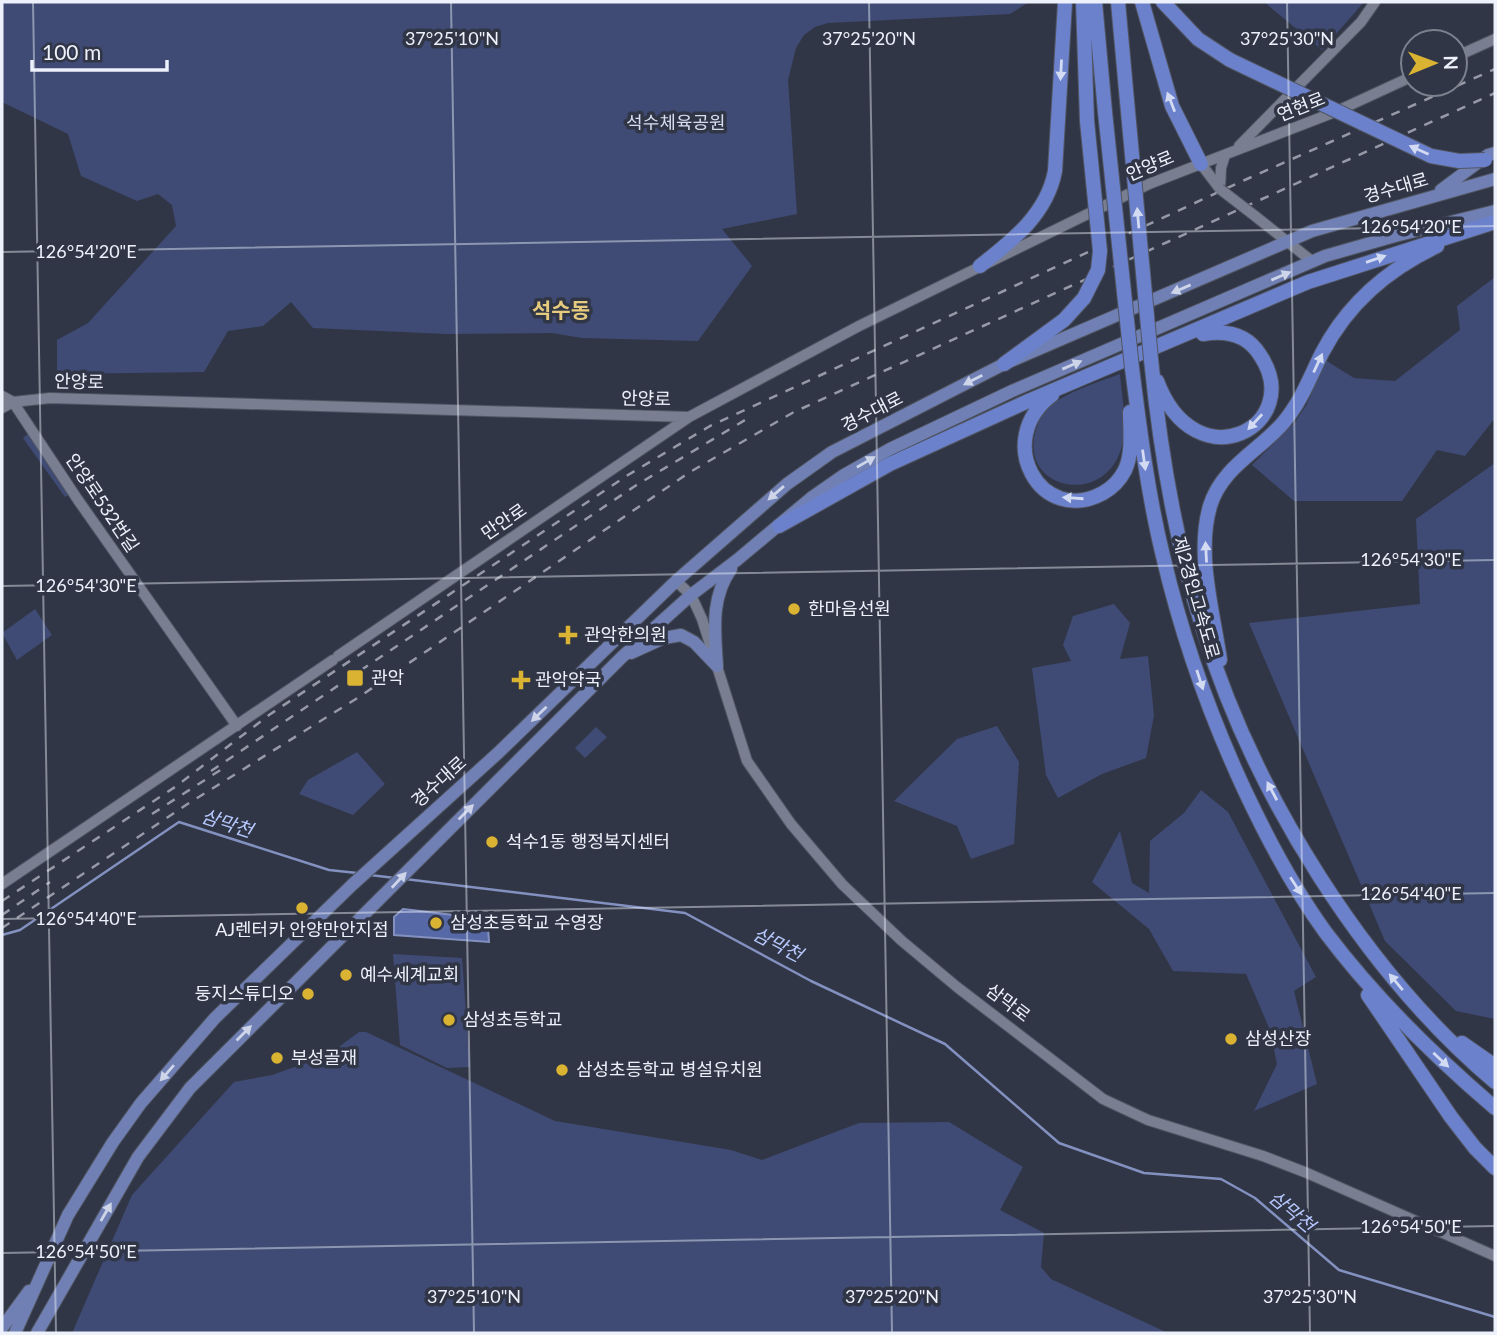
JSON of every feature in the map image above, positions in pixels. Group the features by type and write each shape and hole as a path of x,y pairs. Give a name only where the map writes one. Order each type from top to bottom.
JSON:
{"highway":[{"path":"980,266 1005,247 1031,221 1048,195 1054,178 1065,2"},
{"path":"1004,364 1064,320 1084,298 1095,279 1100,251 1087,121 1083,2"},
{"name":"제2경인고속도로","path":"1095,2 1132,368 1145,467 1163,556 1208,702 1230,758 1281,863 1326,933 1401,1022 1495,1108"},
{"name":"제2경인고속도로","path":"1118,2 1156,415 1170,498 1203,629 1225,692 1262,773 1330,891 1379,961 1456,1049 1495,1082"},
{"path":"1142,2 1172,106 1200,164"},
{"path":"1163,2 1198,39 1230,60 1431,156 1459,161 1492,157"},
{"path":"779,526 890,464 1068,384 1177,340 1308,282 1494,218"},
{"path":"1225,692 1208,581 1205,535 1211,503 1219,488 1236,464 1270,436 1291,413 1342,318 1368,291 1384,277 1423,253 1494,218"},
{"path":"1151,359 1158,385 1167,403 1182,422 1209,436 1224,438 1238,436 1250,429 1264,412 1270,389 1267,369 1256,349 1231,333 1213,332 1177,340"},
{"path":"1068,384 1045,400 1033,415 1024,438 1024,453 1031,474 1046,490 1066,498 1086,499 1109,489 1119,480 1125,469 1129,455 1132,368"},
{"path":"1326,933 1432,1090 1475,1148 1495,1168"},
{"path":"1436,1024 1495,1066"}],"main road":[{"path":"1435,195 1488,155 1492,157"},
{"name":"경수대로","path":"42,1275 68,1215 113,1142 141,1103 215,1018 352,885 498,753 676,581 786,484 832,452 1004,364 1312,231 1495,179"},
{"path":"37,1333 138,1157 190,1088 622,657 691,595 833,483 890,449 1012,391 1325,256 1395,236 1494,218"},
{"path":"717,666 716,604 720,584 737,560"},
{"path":"622,657 664,638 681,635 694,642 717,666"},
{"path":"2,1328 42,1275"},
{"path":"15,1333 42,1275"},
{"path":"43,1333 48,1314"}],"street":[{"path":"1237,148 1361,22 1375,2"},
{"path":"1469,51 1495,39"},
{"name":"연현로","path":"1200,164 1237,148 1279,135 1399,82"},
{"path":"1301,84 1335,112"},
{"path":"1220,189 1225,155"},
{"name":"안양로","path":"2,408 13,402 50,398 689,417 859,326 980,266 1149,184 1200,164 1220,189 1289,243"},
{"path":"1289,243 1314,262"},
{"path":"2,396 13,402"},
{"name":"안양로532번길","path":"13,402 237,726"},
{"name":"만안로","path":"2,884 689,417"},
{"name":"삼막로","path":"676,581 691,595 702,619 747,761 791,824 834,874 902,941 1103,1099 1148,1120 1263,1156 1307,1173 1495,1256"}],"green space":[{"name":"석수체육공원","path":"2,2 1029,2 1010,14 828,23 815,27 804,35 796,48 788,80 797,214 722,229 752,266 698,341 582,338 552,333 447,334 313,328 291,302 263,326 228,331 204,372 57,374 57,340 88,323 176,226 172,205 158,194 137,201 81,176 68,134 2,102"},
{"path":"1264,2 1364,2 1322,50"},
{"path":"1495,277 1495,418 1465,456 1437,450 1402,501 1294,501 1252,465 1295,422 1307,404 1325,360 1354,378 1395,381 1460,330 1457,306"},
{"path":"1120,374 1124,428 1117,459 1106,473 1093,482 1078,485 1049,477 1039,466 1034,451 1035,433 1043,414 1054,403 1071,393"},
{"path":"30,432 74,492 65,497 23,438"},
{"path":"1495,463 1495,1019 1456,1011 1385,941 1249,623 1420,604 1416,519"},
{"path":"1114,604 1130,623 1120,659 1148,656 1154,715 1146,758 1102,774 1058,798 1046,775 1032,668 1071,661 1063,645 1073,616"},
{"path":"35,609 52,635 17,660 2,633"},
{"path":"997,726 1019,762 1014,844 971,859 957,826 894,801 957,739"},
{"path":"596,727 607,737 585,758 575,748"},
{"path":"357,752 385,784 353,815 299,794 308,780"},
{"path":"1201,790 1228,812 1316,977 1294,991 1317,1084 1254,1111 1277,1064 1270,1030 1246,974 1173,971 1149,929 1092,882 1120,831 1132,883 1149,893 1150,841 1184,813"},
{"path":"393,954 462,958 470,1067 447,1068 400,1045"},
{"path":"359,1032 366,1032 555,1121 731,1150 762,1160 859,1123 949,1122 1023,1167 1000,1210 1044,1233 1041,1267 1051,1279 1168,1333 72,1333 132,1195 234,1082 272,1075 328,1055"}],"shaded area":[{"name":"삼성초등학교 수영장","path":"403,909 478,918 478,927 488,928 489,942 394,935 394,917"}],"waterway":[{"name":"삼막천","path":"2,935 20,930 179,822 329,870 357,873"},
{"name":"삼막천","path":"370,875 395,878"},
{"name":"삼막천","path":"405,879 685,913 811,981 945,1044 1059,1143 1144,1173 1221,1179 1255,1198 1339,1270 1495,1317"}],"railway":[{"path":"2,901 175,787 269,715 628,475 710,426 1247,179 1495,69"},
{"path":"2,928 186,805 359,697 690,472 794,412 1495,93"},
{"path":"211,771 635,486 750,417"},
{"path":"152,814 222,769"},
{"path":"2,915 50,882"}],"place":[{"name":"한마음선원","path":"794,609"},
{"name":"관악한의원","path":"568,635"},
{"name":"관악","path":"355,678"},
{"name":"관악약국","path":"521,680"},
{"name":"석수1동 행정복지센터","path":"492,842"},
{"name":"AJ렌터카 안양만안지점","path":"302,908"},
{"name":"삼성초등학교 수영장","path":"436,923"},
{"name":"예수세계교회","path":"346,975"},
{"name":"둥지스튜디오","path":"308,994"},
{"name":"삼성초등학교","path":"449,1020"},
{"name":"삼성산장","path":"1231,1039"},
{"name":"부성골재","path":"277,1058"},
{"name":"삼성초등학교 병설유치원","path":"562,1070"}],"district":[{"name":"석수동","path":"561,311"}]}
